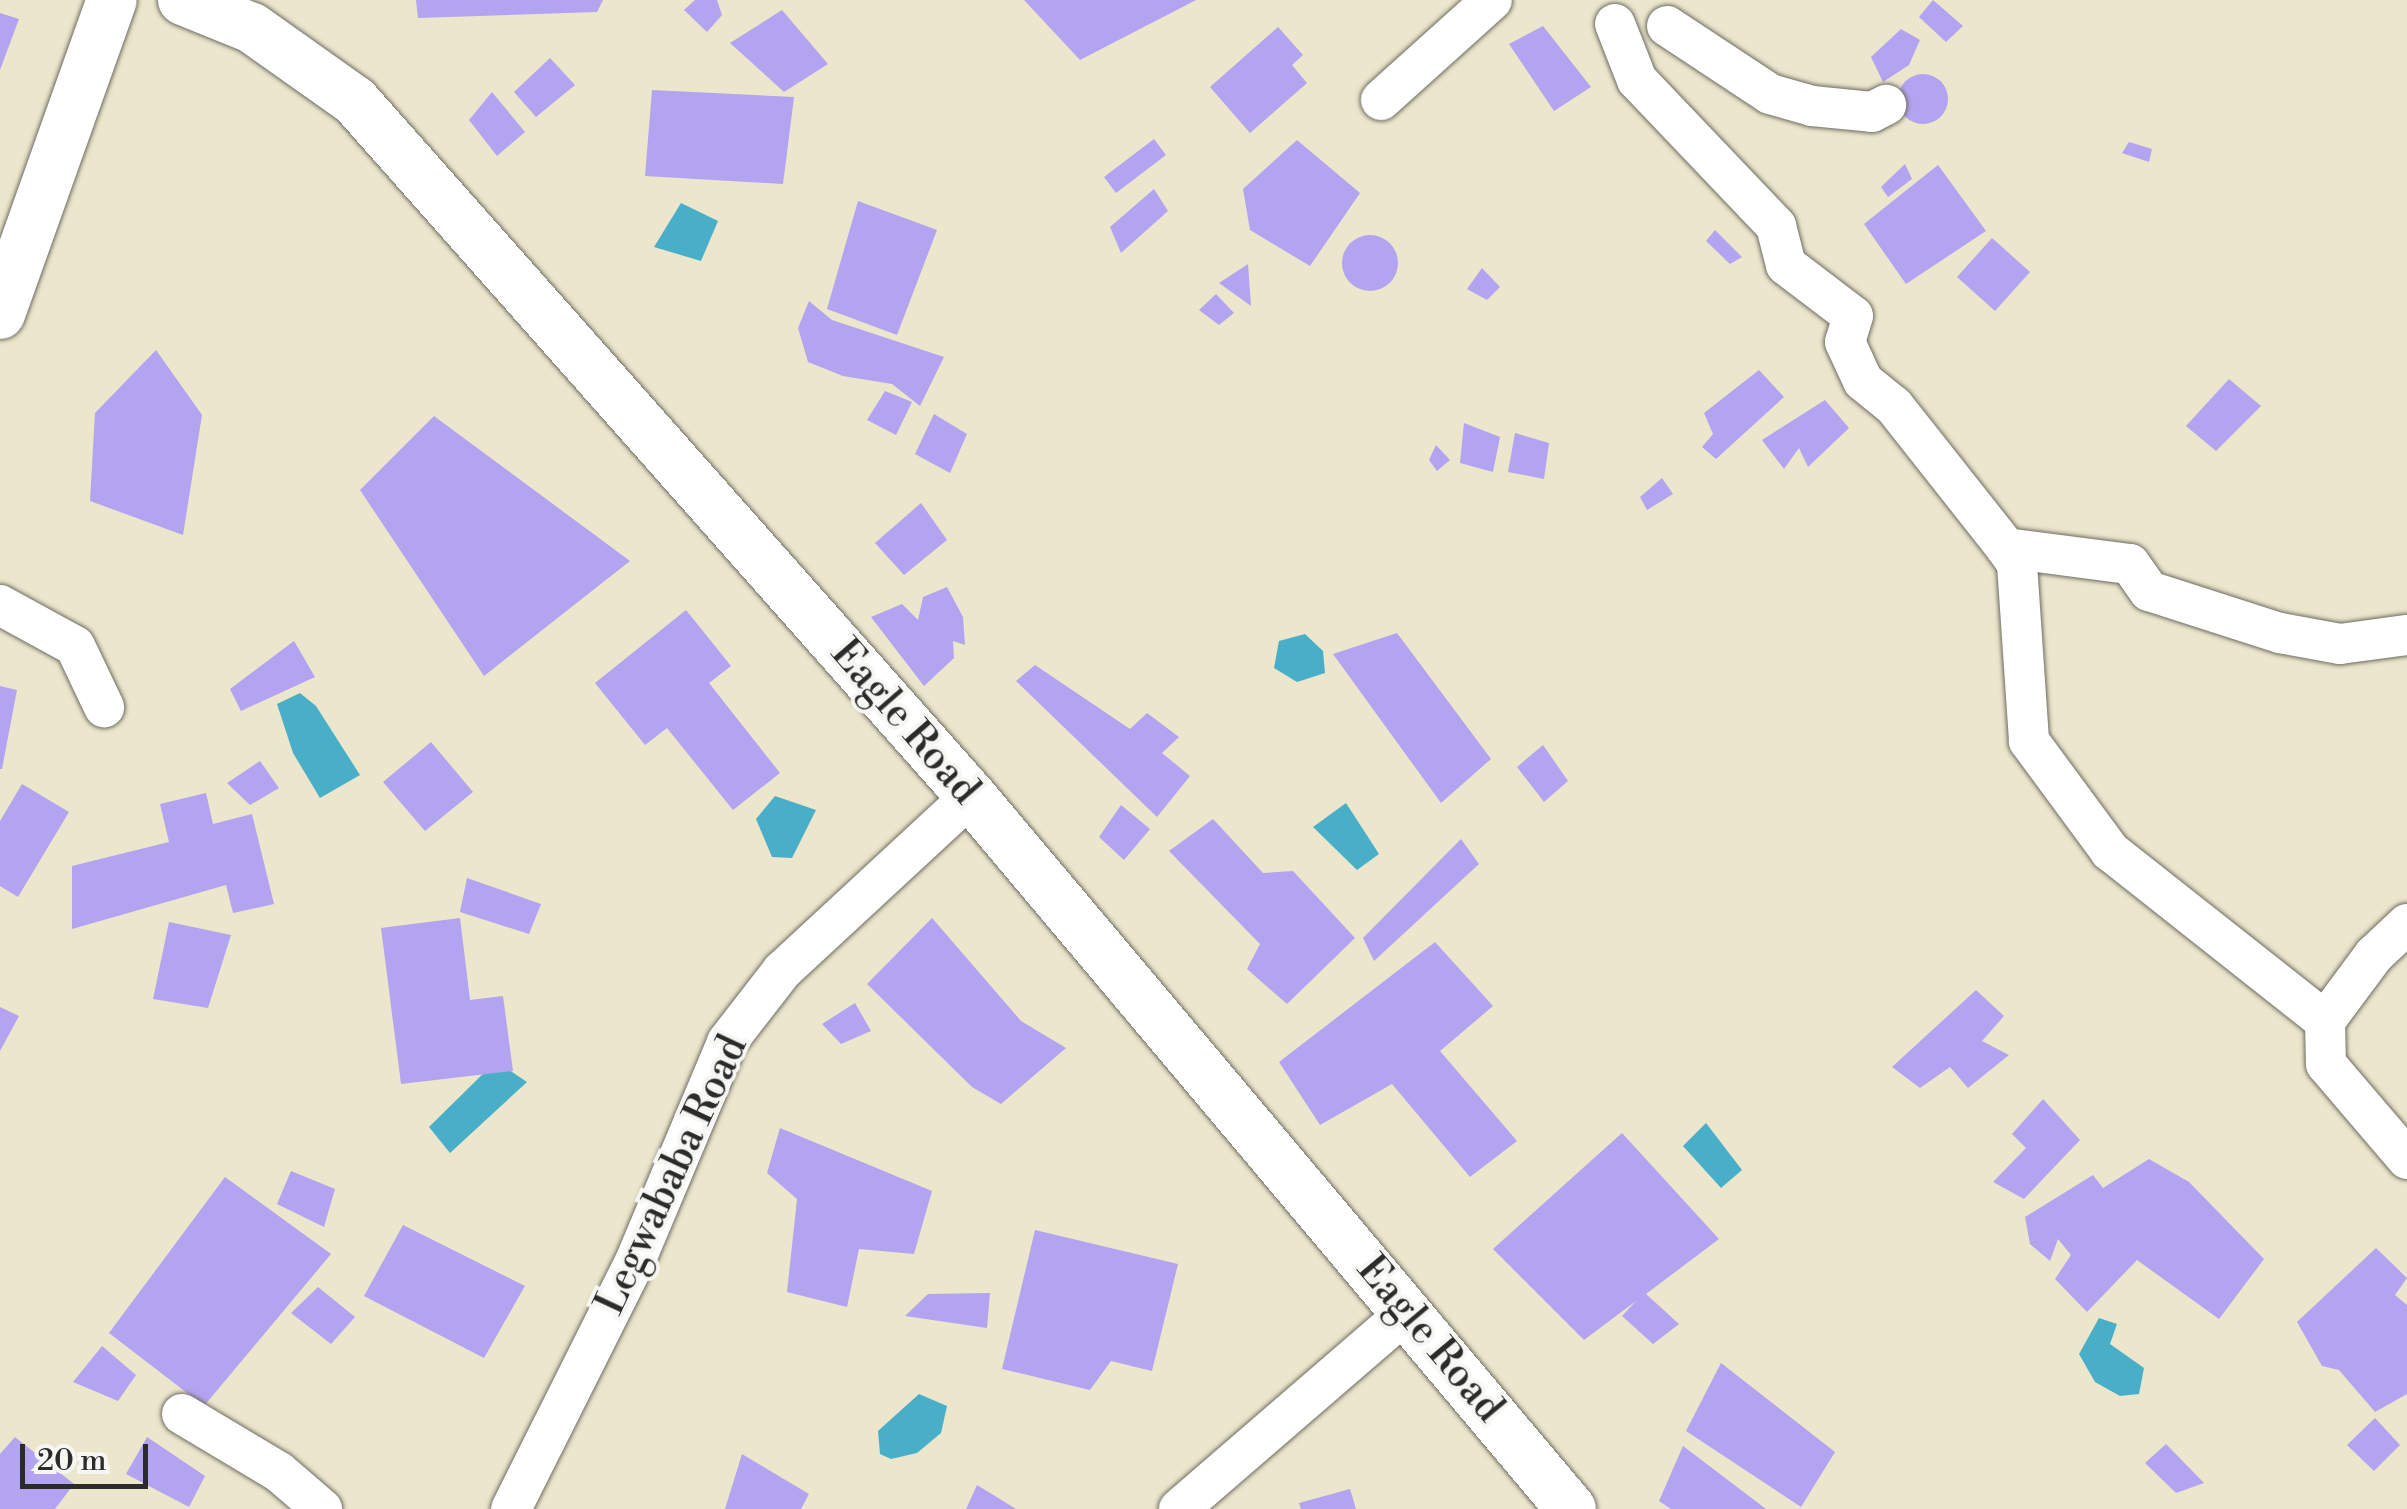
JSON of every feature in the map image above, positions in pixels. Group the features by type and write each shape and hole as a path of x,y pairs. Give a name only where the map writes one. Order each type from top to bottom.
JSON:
{"street":[{"path":"2,305 112,0"},
{"name":"Eagle Road","path":"183,0 252,28 355,101 971,796 1571,1509"},
{"path":"1381,100 1492,0"},
{"path":"1615,24 1638,80 1776,226 1786,265 1853,316 1845,342 1864,381 1894,406 2016,564 2029,741 2110,851 2324,1021"},
{"path":"1666,26 1770,94 1812,106 1872,112 1886,106"},
{"path":"2006,548 2130,564 2148,591 2280,633 2340,644 2407,636"},
{"path":"0,604 75,646 104,708"},
{"name":"Legwababa Road","path":"511,1509 636,1259 727,1042 782,971 971,796"},
{"path":"2407,924 2374,955 2324,1021 2326,1064 2407,1159"},
{"path":"1179,1509 1408,1311"},
{"path":"182,1414 279,1472 322,1509"}],"water":[{"path":"681,203 718,221 701,261 654,247"},
{"path":"1305,634 1323,651 1325,673 1297,682 1274,668 1279,641"},
{"path":"300,693 316,706 360,775 320,798 293,753 277,704"},
{"path":"775,796 816,810 792,858 772,857 756,819"},
{"path":"1346,803 1379,854 1357,870 1313,827"},
{"path":"496,1061 527,1082 450,1153 429,1127"},
{"path":"1706,1123 1742,1170 1721,1188 1683,1146"},
{"path":"2099,1318 2117,1324 2110,1344 2144,1368 2139,1394 2120,1396 2095,1382 2079,1354"},
{"path":"919,1394 947,1406 941,1433 917,1453 891,1459 880,1454 878,1431"}],"building":[{"path":"416,0 603,0 597,12 418,18"},
{"path":"695,0 717,0 722,15 707,32 684,10"},
{"path":"1024,0 1196,0 1080,60"},
{"path":"1933,0 1963,26 1946,42 1919,17"},
{"path":"782,10 828,64 784,92 730,43"},
{"path":"0,13 19,19 0,70"},
{"path":"1543,26 1591,87 1554,111 1509,44"},
{"path":"1278,27 1303,55 1292,65 1307,83 1250,133 1210,87"},
{"path":"1901,29 1920,40 1909,65 1883,82 1871,57"},
{"path":"550,58 575,85 536,117 514,92"},
{"path":"1923,74 1941,81 1948,99 1941,117 1923,124 1905,117 1898,99 1905,81"},
{"path":"652,90 794,97 783,184 645,176"},
{"path":"492,92 525,132 497,156 469,120"},
{"path":"1154,139 1166,155 1116,193 1104,177"},
{"path":"1297,140 1360,193 1310,266 1250,230 1243,189"},
{"path":"2129,142 2152,149 2149,162 2122,153"},
{"path":"1905,164 1912,179 1888,197 1881,187"},
{"path":"1938,165 1986,231 1906,284 1864,224"},
{"path":"1154,189 1168,211 1121,253 1110,227"},
{"path":"858,201 937,230 897,335 827,309"},
{"path":"1715,230 1742,257 1730,264 1706,241"},
{"path":"1370,235 1390,243 1398,263 1390,283 1370,291 1350,283 1342,263 1350,243"},
{"path":"1992,238 2030,272 1995,311 1957,277"},
{"path":"1248,264 1251,306 1219,283"},
{"path":"1482,268 1500,287 1487,300 1467,289"},
{"path":"1216,294 1234,313 1219,325 1199,310"},
{"path":"809,301 832,320 944,357 920,406 892,384 843,376 808,362 798,328"},
{"path":"156,350 202,415 183,535 90,501 95,413"},
{"path":"1759,370 1784,397 1716,459 1702,447 1713,434 1704,413"},
{"path":"2229,379 2261,406 2216,451 2186,426"},
{"path":"885,391 912,402 896,435 867,420"},
{"path":"1825,400 1849,428 1808,467 1799,448 1784,469 1762,440"},
{"path":"934,414 967,434 950,473 915,454"},
{"path":"434,416 630,561 484,676 360,490"},
{"path":"1464,423 1500,437 1493,472 1460,463"},
{"path":"1515,433 1549,443 1544,479 1508,472"},
{"path":"1436,445 1450,460 1437,471 1429,460"},
{"path":"1662,478 1673,494 1647,510 1640,497"},
{"path":"921,503 947,540 904,575 875,543"},
{"path":"947,587 963,617 965,645 953,641 954,658 924,686 871,617 902,604 918,620 923,597"},
{"path":"686,610 731,666 709,683 780,773 733,810 667,728 645,745 595,683"},
{"path":"1397,633 1491,759 1441,803 1333,654"},
{"path":"294,641 315,677 241,711 230,689"},
{"path":"1035,665 1130,729 1147,713 1179,737 1162,753 1190,776 1157,817 1016,681"},
{"path":"0,686 17,690 2,769 0,769"},
{"path":"431,742 473,792 425,831 383,782"},
{"path":"1543,745 1568,781 1544,802 1517,767"},
{"path":"260,761 279,788 250,805 227,783"},
{"path":"22,784 69,812 18,897 0,886 0,821"},
{"path":"206,793 213,824 252,814 274,904 233,913 226,885 72,929 72,866 169,842 160,804"},
{"path":"1121,805 1150,829 1124,860 1099,837"},
{"path":"1213,819 1263,873 1293,871 1355,938 1287,1004 1247,969 1260,944 1169,851"},
{"path":"1461,839 1479,864 1374,961 1363,938"},
{"path":"467,878 541,904 529,934 460,912"},
{"path":"460,918 470,1000 503,996 513,1071 401,1084 381,928"},
{"path":"932,918 1021,1021 1066,1048 1001,1104 972,1087 867,984"},
{"path":"169,922 231,935 208,1008 153,999"},
{"path":"1435,942 1493,1006 1440,1051 1517,1141 1470,1177 1392,1084 1320,1125 1279,1062"},
{"path":"1976,990 2004,1016 1982,1041 2009,1055 1968,1088 1950,1067 1920,1088 1892,1067"},
{"path":"855,1003 871,1031 841,1044 822,1024"},
{"path":"0,1007 19,1016 0,1051"},
{"path":"2043,1099 2080,1140 2024,1199 1993,1182 2026,1148 2012,1134"},
{"path":"780,1128 932,1191 914,1254 859,1249 847,1307 787,1292 797,1199 767,1173"},
{"path":"1622,1133 1719,1239 1646,1294 1679,1324 1653,1344 1622,1316 1636,1301 1584,1340 1493,1249"},
{"path":"2149,1159 2189,1182 2264,1259 2219,1319 2137,1260 2087,1312 2055,1279 2071,1255 2058,1239 2050,1261 2030,1244 2025,1217 2093,1175 2103,1188"},
{"path":"291,1171 335,1189 324,1227 277,1204"},
{"path":"225,1177 331,1254 204,1406 109,1333"},
{"path":"403,1225 525,1286 484,1358 364,1296"},
{"path":"1035,1230 1178,1264 1152,1371 1111,1361 1090,1390 1002,1369"},
{"path":"2376,1248 2407,1278 2395,1295 2407,1305 2407,1394 2375,1412 2339,1370 2322,1366 2297,1322"},
{"path":"318,1287 355,1317 331,1344 291,1313"},
{"path":"990,1293 987,1328 905,1316 928,1294"},
{"path":"102,1346 136,1375 118,1401 73,1382"},
{"path":"1721,1363 1835,1452 1801,1507 1686,1431"},
{"path":"2375,1418 2400,1445 2374,1471 2347,1445"},
{"path":"15,1437 74,1484 55,1509 0,1509 0,1454"},
{"path":"147,1437 205,1476 189,1507 126,1474"},
{"path":"2166,1444 2204,1483 2176,1493 2145,1463"},
{"path":"1683,1446 1766,1509 1671,1509 1659,1501"},
{"path":"742,1454 809,1494 801,1509 725,1509"},
{"path":"977,1485 1016,1509 966,1509"},
{"path":"1350,1489 1356,1509 1301,1509 1299,1503"}]}
